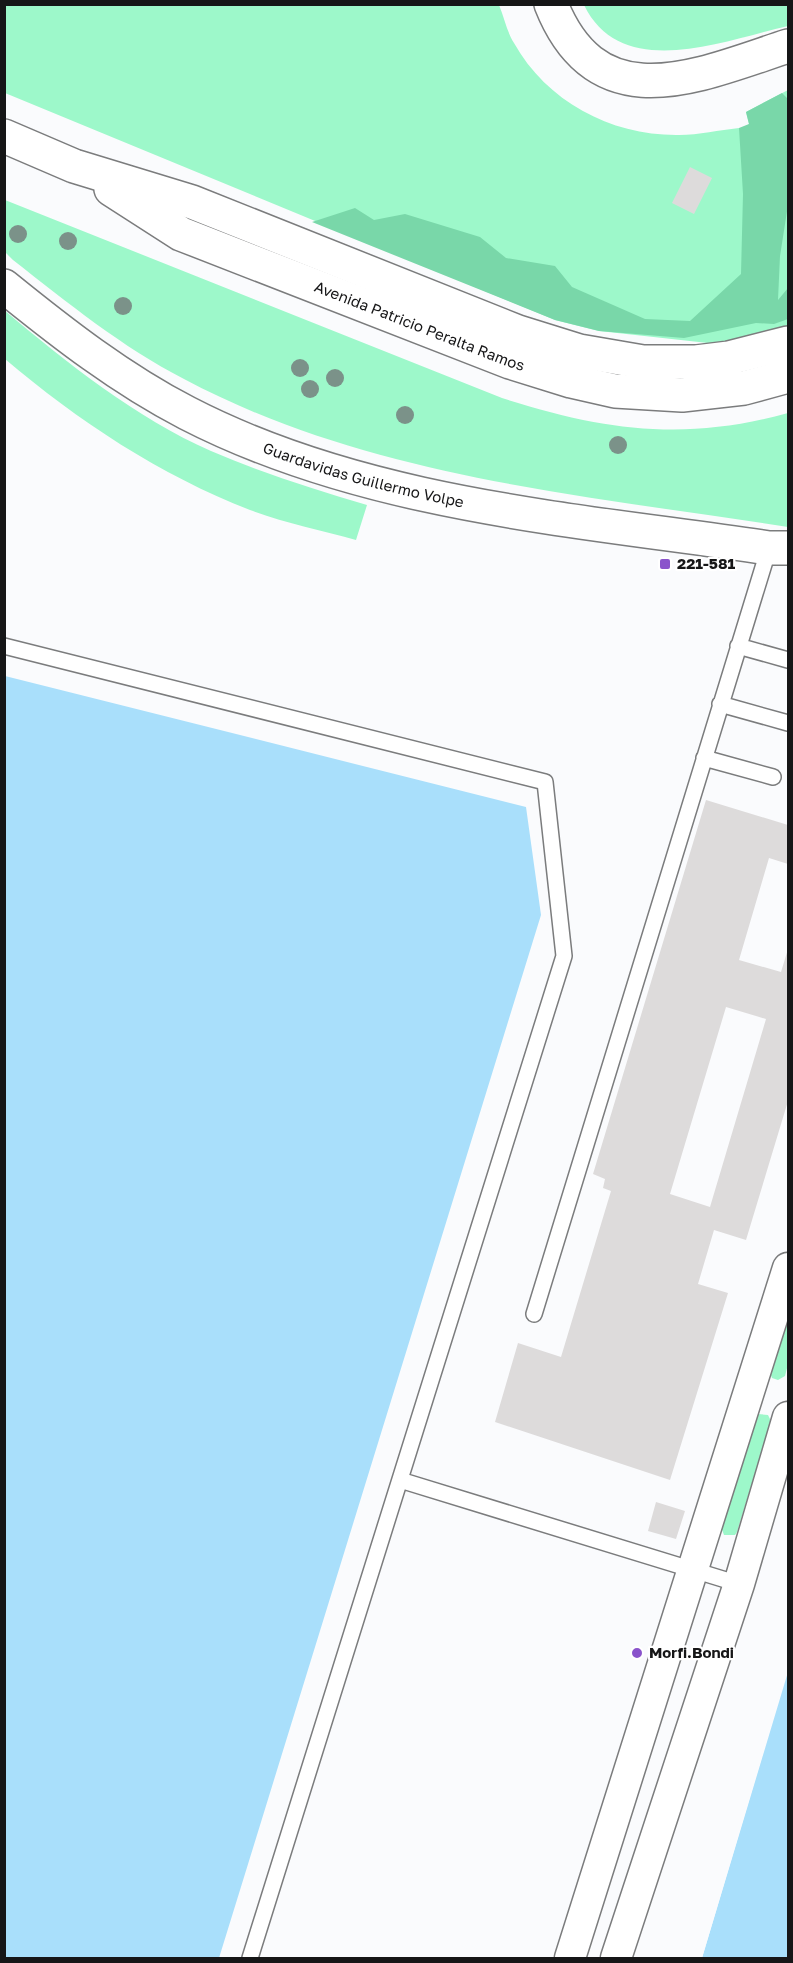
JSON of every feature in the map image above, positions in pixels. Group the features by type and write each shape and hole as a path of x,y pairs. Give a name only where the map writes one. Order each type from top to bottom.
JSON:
{"main road":[{"path":"551,4 561,29 586,57 611,73 641,81 672,81 700,75 789,46"},
{"name":"Avenida Patricio Peralta Ramos","path":"4,136 74,166 192,202 518,332 579,351 643,362 696,362 729,358 789,343"},
{"name":"Avenida Patricio Peralta Ramos","path":"74,166 181,234 536,372 615,390 661,394 714,392 789,376"},
{"name":"Guardavidas Guillermo Volpe","path":"4,286 53,326 142,388 187,414 307,463 417,493 482,506 782,550"}],"street":[{"path":"570,1959 789,1268"},
{"path":"616,1959 739,1584 789,1417"}],"lane":[{"path":"534,1314 738,646 782,550"},
{"path":"4,646 545,782 564,956 250,1959"},
{"path":"738,646 789,660"},
{"path":"720,704 789,723"},
{"path":"704,758 773,777"},
{"path":"400,1480 739,1584"}],"green space":[{"path":"4,5 499,5 507,29 528,64 563,98 584,112 606,122 654,134 686,135 739,128 744,131 749,124 746,112 788,90 788,326 717,344 599,331 555,320 5,93"},
{"path":"584,5 788,5 788,26 706,46 677,50 649,50 623,43 601,29"},
{"path":"782,93 788,99 788,205 780,256 778,300 788,288 788,319 774,324 756,323 684,338 599,331 555,320 312,222 355,208 374,220 405,214 480,237 506,258 555,266 572,287 645,319 690,321 741,274 743,194 739,128 749,124 746,112"},
{"path":"5,200 502,398 539,409 609,424 679,429 750,422 788,413 788,527 479,478 403,461 328,439 255,412 184,379 139,353 96,324 13,260 5,252"},
{"path":"4,310 103,388 183,438 249,466 367,505 356,540 289,523 250,510 184,480 121,445 61,404 5,359"},
{"path":"788,1308 788,1364 785,1376 778,1380 772,1378 769,1371"},
{"path":"758,1414 768,1415 771,1421 737,1532 735,1535 724,1535 721,1527"}],"water":[{"path":"5,676 526,807 541,915 219,1958 5,1958"},
{"path":"788,1672 788,1958 702,1958"}],"pier":[{"path":"788,1669 702,1958 699,1958 786,1671"}],"building":[{"path":"690,167 712,178 694,214 672,203"},
{"path":"706,800 788,825 788,864 769,858 739,960 781,972 788,949 788,1101 746,1240 714,1230 698,1284 728,1293 670,1480 495,1422 518,1343 561,1357 611,1191 603,1188 605,1179 593,1174","holes":["726,1007 766,1019 710,1207 670,1194"]},
{"path":"656,1502 685,1511 676,1539 648,1531"}],"place":[{"name":"221-581","path":"665,564"},
{"name":"Morfi.Bondi","path":"637,1653"}]}
